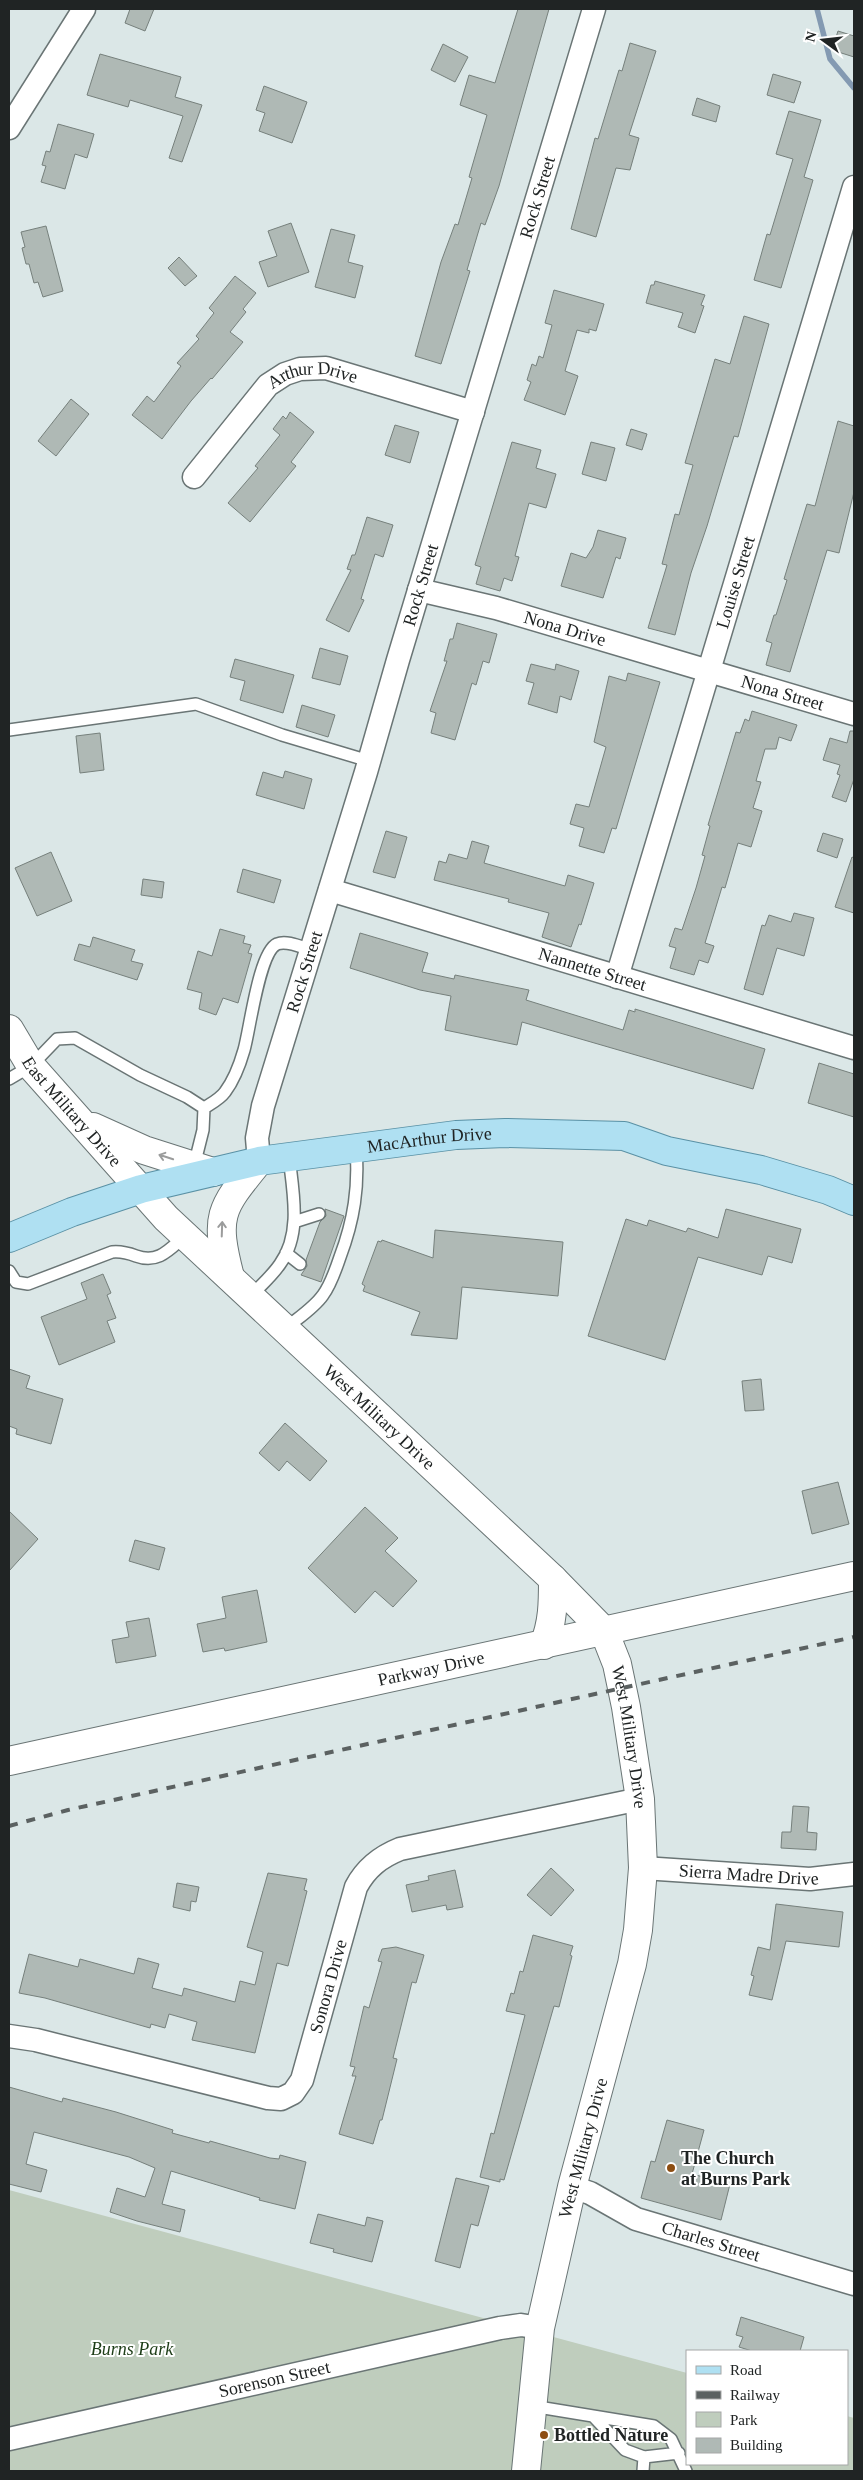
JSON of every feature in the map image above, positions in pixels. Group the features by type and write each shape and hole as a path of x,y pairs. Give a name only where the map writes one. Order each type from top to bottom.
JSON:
{"main road":[{"name":"MacArthur Drive","path":"9,1238 72,1212 204,1169 289,1156 456,1135 505,1133 624,1136 667,1151 762,1170 828,1190 854,1201"}],"street":[{"path":"9,128 84,9"},
{"name":"Rock Street","path":"259,1161 258,1129 263,1106 369,761 594,9"},
{"name":"Louise Street","path":"617,977 854,187"},
{"name":"Arthur Drive","path":"194,477 268,385 285,374 300,369 326,368 473,412"},
{"name":"Nona Drive","path":"420,590 496,608 710,671"},
{"name":"Nona Street","path":"710,671 854,714"},
{"name":"Nannette Street","path":"330,890 854,1048"},
{"name":"East Military Drive","path":"9,1029 20,1073 83,1122 141,1189"},
{"path":"83,1122 144,1150 204,1169"},
{"path":"230,1277 222,1243 222,1220 229,1201 259,1161"},
{"name":"West Military Drive","path":"141,1189 185,1236 286,1328 553,1579 604,1631 611,1645 622,1689 640,1799 643,1868 638,1930 632,1964 572,2187 540,2328 526,2471"},
{"name":"Parkway Drive","path":"9,1761 854,1576"},
{"path":"544,1645 551,1627 554,1608 553,1579"},
{"name":"Sonora Drive","path":"9,2036 36,2040 223,2088 281,2100 293,2093 302,2080 356,1888 367,1870 376,1862 400,1849 640,1799"},
{"name":"Sierra Madre Drive","path":"643,1868 810,1878 854,1874"},
{"name":"Charles Street","path":"572,2187 590,2193 636,2219 854,2284"},
{"name":"Sorenson Street","path":"9,2438 500,2328 521,2326 540,2328"}],"lane":[{"path":"9,730 196,704 282,735 369,761"},
{"path":"204,1108 225,1092 236,1073 244,1051 264,964 271,948 285,943 311,950"},
{"path":"20,1073 57,1039 75,1038 140,1075 187,1096 204,1108"},
{"path":"204,1108 204,1169"},
{"path":"286,1328 323,1295 337,1265 356,1205 358,1170 356,1148"},
{"path":"250,1296 280,1264 286,1253 294,1222 289,1156"},
{"path":"294,1222 318,1214"},
{"path":"9,1271 16,1282 28,1284 116,1251 154,1259 164,1254 185,1236"},
{"path":"286,1253 300,1264"},
{"path":"531,2406 654,2426 671,2439 686,2471"},
{"path":"593,2416 625,2450 644,2457 678,2453"},
{"path":"642,2471 644,2457"}],"green space":[{"name":"Burns Park","path":"9,2190 686,2373 686,2465 848,2465 848,2416 854,2418 854,2471 9,2471"}],"building":[{"path":"130,9 154,9 145,31 125,23"},
{"path":"518,9 549,9 499,186 485,225 481,223 467,270 470,271 441,364 415,356 441,262 455,224 458,225 472,178 469,177 487,115 460,105 469,75 495,83"},
{"path":"838,31 854,36 854,57 832,50"},
{"path":"630,43 656,51 629,135 639,138 630,170 616,168 596,237 571,229 595,138 598,139 619,70 622,71"},
{"path":"443,44 468,57 455,82 431,70"},
{"path":"100,54 181,77 175,97 202,105 182,162 169,158 183,116 130,100 128,107 87,95"},
{"path":"773,74 801,82 794,103 767,95"},
{"path":"264,86 307,102 292,143 259,131 265,113 256,110"},
{"path":"697,98 720,106 716,122 692,115"},
{"path":"789,111 821,120 804,177 813,180 781,288 754,280 767,234 770,235 793,159 776,154"},
{"path":"58,124 94,134 87,158 75,154 65,189 41,182 46,166 42,165 46,151 50,152"},
{"path":"291,223 309,272 268,287 259,262 277,256 268,231"},
{"path":"46,226 63,291 43,297 38,282 34,283 29,264 26,264 22,248 25,247 21,232"},
{"path":"331,229 355,235 348,262 363,266 355,298 315,287"},
{"path":"179,257 197,276 185,286 168,268"},
{"path":"235,276 256,293 243,309 246,312 230,332 243,342 191,401 162,439 132,415 147,396 154,402 181,366 177,363 199,339 196,336 214,313 209,308"},
{"path":"655,281 705,295 701,305 704,306 695,333 678,327 683,313 646,303 651,285 654,285"},
{"path":"554,290 604,304 596,331 589,329 589,333 577,330 565,371 578,376 565,415 524,400 531,382 527,380 532,364 536,366 539,356 543,358 552,325 545,323"},
{"path":"744,316 769,324 738,437 734,436 691,573 675,635 648,628 667,565 662,564 675,514 679,515 693,465 685,463 715,359 730,364"},
{"path":"71,399 89,414 56,456 38,441"},
{"path":"290,412 314,432 291,462 296,466 250,522 228,503 258,468 255,466 280,435 273,429 283,416 286,419"},
{"path":"838,421 854,426 854,492 839,553 827,550 790,672 766,665 772,643 766,641 787,580 784,579 807,504 815,506"},
{"path":"395,425 419,432 410,463 385,455"},
{"path":"631,429 647,434 642,450 626,445"},
{"path":"512,442 541,450 536,468 556,474 546,508 529,503 515,556 519,557 512,581 504,578 500,591 476,584 481,567 475,565"},
{"path":"591,442 615,448 606,481 582,474"},
{"path":"367,517 393,525 383,557 375,554 361,599 364,600 349,632 326,620 351,570 347,569 352,555 355,555"},
{"path":"598,530 626,538 620,559 616,557 603,598 561,586 571,553 586,558 593,547"},
{"path":"457,623 497,634 489,663 483,661 476,685 472,683 455,740 431,733 436,713 430,711 447,661 444,661 450,639 453,639"},
{"path":"320,648 348,656 340,685 312,678"},
{"path":"235,659 294,675 283,713 240,700 245,681 230,677"},
{"path":"531,664 555,670 556,664 579,671 571,700 560,696 557,713 528,704 534,683 526,681"},
{"path":"628,673 660,682 616,829 612,828 604,853 579,846 584,828 570,824 576,804 589,807 606,747 594,742 609,676 626,681"},
{"path":"302,705 335,715 328,737 296,727"},
{"path":"752,711 797,725 791,741 779,737 776,749 765,749 756,781 761,782 753,808 762,811 751,847 738,843 725,888 722,887 705,943 714,946 708,963 699,960 694,975 670,968 676,948 669,946 675,928 682,930 696,888 705,856 702,855 710,826 708,825 736,732 740,733 745,719 749,721"},
{"path":"850,731 854,731 854,779 846,802 832,797 840,775 837,774 840,765 823,760 830,738 847,743"},
{"path":"100,733 104,770 80,773 76,736"},
{"path":"285,771 312,779 304,809 256,795 263,772 283,778"},
{"path":"386,831 407,837 395,878 373,872"},
{"path":"823,833 843,839 837,858 817,851"},
{"path":"472,841 489,846 484,863 565,886 568,875 594,883 581,925 579,924 571,947 542,937 549,913 508,902 509,899 434,880 439,861 446,863 449,854 467,859"},
{"path":"51,852 72,901 37,916 15,868"},
{"path":"852,857 854,858 854,913 835,907"},
{"path":"243,869 281,880 274,903 237,892"},
{"path":"143,879 164,882 162,898 141,895"},
{"path":"794,913 814,918 804,956 777,948 763,995 744,989 762,925 765,926 769,915 791,922"},
{"path":"220,929 245,936 243,943 251,945 248,953 252,954 238,1003 223,998 216,1015 199,1009 202,993 187,989 198,951 212,956"},
{"path":"360,933 428,953 422,972 454,979 455,975 529,990 526,1000 623,1030 629,1010 635,1012 635,1009 765,1049 753,1089 522,1022 517,1045 445,1030 451,996 420,990 350,968"},
{"path":"93,937 135,950 131,961 143,964 137,980 74,960 79,944 90,947"},
{"path":"819,1063 854,1074 854,1117 808,1103"},
{"path":"325,1209 344,1216 321,1282 301,1275 307,1266 306,1260 320,1222 326,1216"},
{"path":"726,1209 801,1229 792,1263 768,1256 762,1275 698,1257 665,1360 588,1336 626,1219 647,1226 649,1220 686,1232 688,1228 718,1238"},
{"path":"435,1230 563,1242 558,1296 462,1287 457,1339 411,1335 420,1312 363,1291 365,1286 362,1284 378,1241 381,1242 382,1240 433,1258"},
{"path":"103,1274 111,1293 107,1295 116,1318 107,1321 115,1342 59,1365 41,1317 87,1299 81,1283"},
{"path":"9,1369 30,1376 26,1388 63,1399 51,1444 16,1434 17,1429 9,1426"},
{"path":"761,1379 764,1410 745,1411 742,1381"},
{"path":"285,1423 327,1461 310,1481 287,1461 279,1471 259,1453"},
{"path":"838,1482 849,1524 812,1534 802,1491"},
{"path":"365,1507 398,1538 385,1551 417,1581 393,1607 375,1591 355,1613 308,1568"},
{"path":"9,1511 38,1539 9,1571"},
{"path":"135,1540 165,1548 159,1570 129,1561"},
{"path":"257,1590 267,1642 225,1651 224,1648 203,1652 197,1624 226,1618 222,1597"},
{"path":"149,1618 156,1656 116,1663 112,1640 129,1637 126,1622"},
{"path":"793,1806 809,1807 807,1832 817,1833 816,1850 781,1848 782,1832 791,1832"},
{"path":"551,1868 574,1890 551,1916 527,1895"},
{"path":"455,1870 463,1907 447,1910 446,1905 412,1912 406,1885 429,1880 428,1876"},
{"path":"268,1873 307,1879 304,1890 307,1891 288,1966 277,1963 255,2053 192,2040 197,2022 169,2014 165,2028 151,2024 150,2028 45,1998 19,1993 29,1954 78,1967 80,1959 134,1974 138,1958 159,1964 152,1988 182,1996 184,1988 235,2002 240,1981 255,1985 263,1952 247,1947"},
{"path":"177,1883 199,1887 196,1902 191,1901 190,1911 173,1907"},
{"path":"776,1904 843,1912 839,1947 786,1941 772,2000 749,1995 754,1976 751,1975 758,1947 770,1950"},
{"path":"533,1935 573,1946 570,1955 572,1956 559,2007 554,2006 504,2180 500,2179 500,2182 480,2177 491,2133 494,2134 525,2015 506,2011 511,1993 514,1994 520,1971 523,1972"},
{"path":"396,1947 424,1955 416,1983 412,1982 393,2058 397,2059 382,2120 380,2120 373,2144 339,2134 356,2076 352,2076 355,2067 350,2066 364,2006 369,2008 382,1962 378,1961 382,1949"},
{"path":"9,2087 62,2102 63,2098 116,2112 173,2130 172,2133 209,2143 210,2141 270,2158 279,2159 280,2155 306,2162 295,2209 259,2200 260,2198 171,2171 162,2204 185,2210 180,2232 137,2221 110,2212 117,2188 145,2197 155,2168 129,2157 34,2132 26,2164 47,2170 41,2192 9,2184"},
{"name":"The Church at Burns Park","path":"667,2120 704,2130 692,2174 730,2184 721,2220 641,2198 651,2161 655,2162"},
{"path":"456,2178 489,2186 478,2226 471,2224 460,2268 435,2261"},
{"path":"318,2214 365,2226 367,2217 383,2221 372,2262 333,2252 334,2249 310,2243"},
{"path":"741,2317 804,2337 800,2350 749,2350 739,2347 743,2337 736,2335"}],"waterway":[{"path":"817,9 830,59 854,88"}],"railway":[{"path":"9,1826 68,1810 854,1637"}],"place":[{"name":"The Church at Burns Park","path":"671,2168"},
{"name":"Bottled Nature","path":"544,2435"}]}
